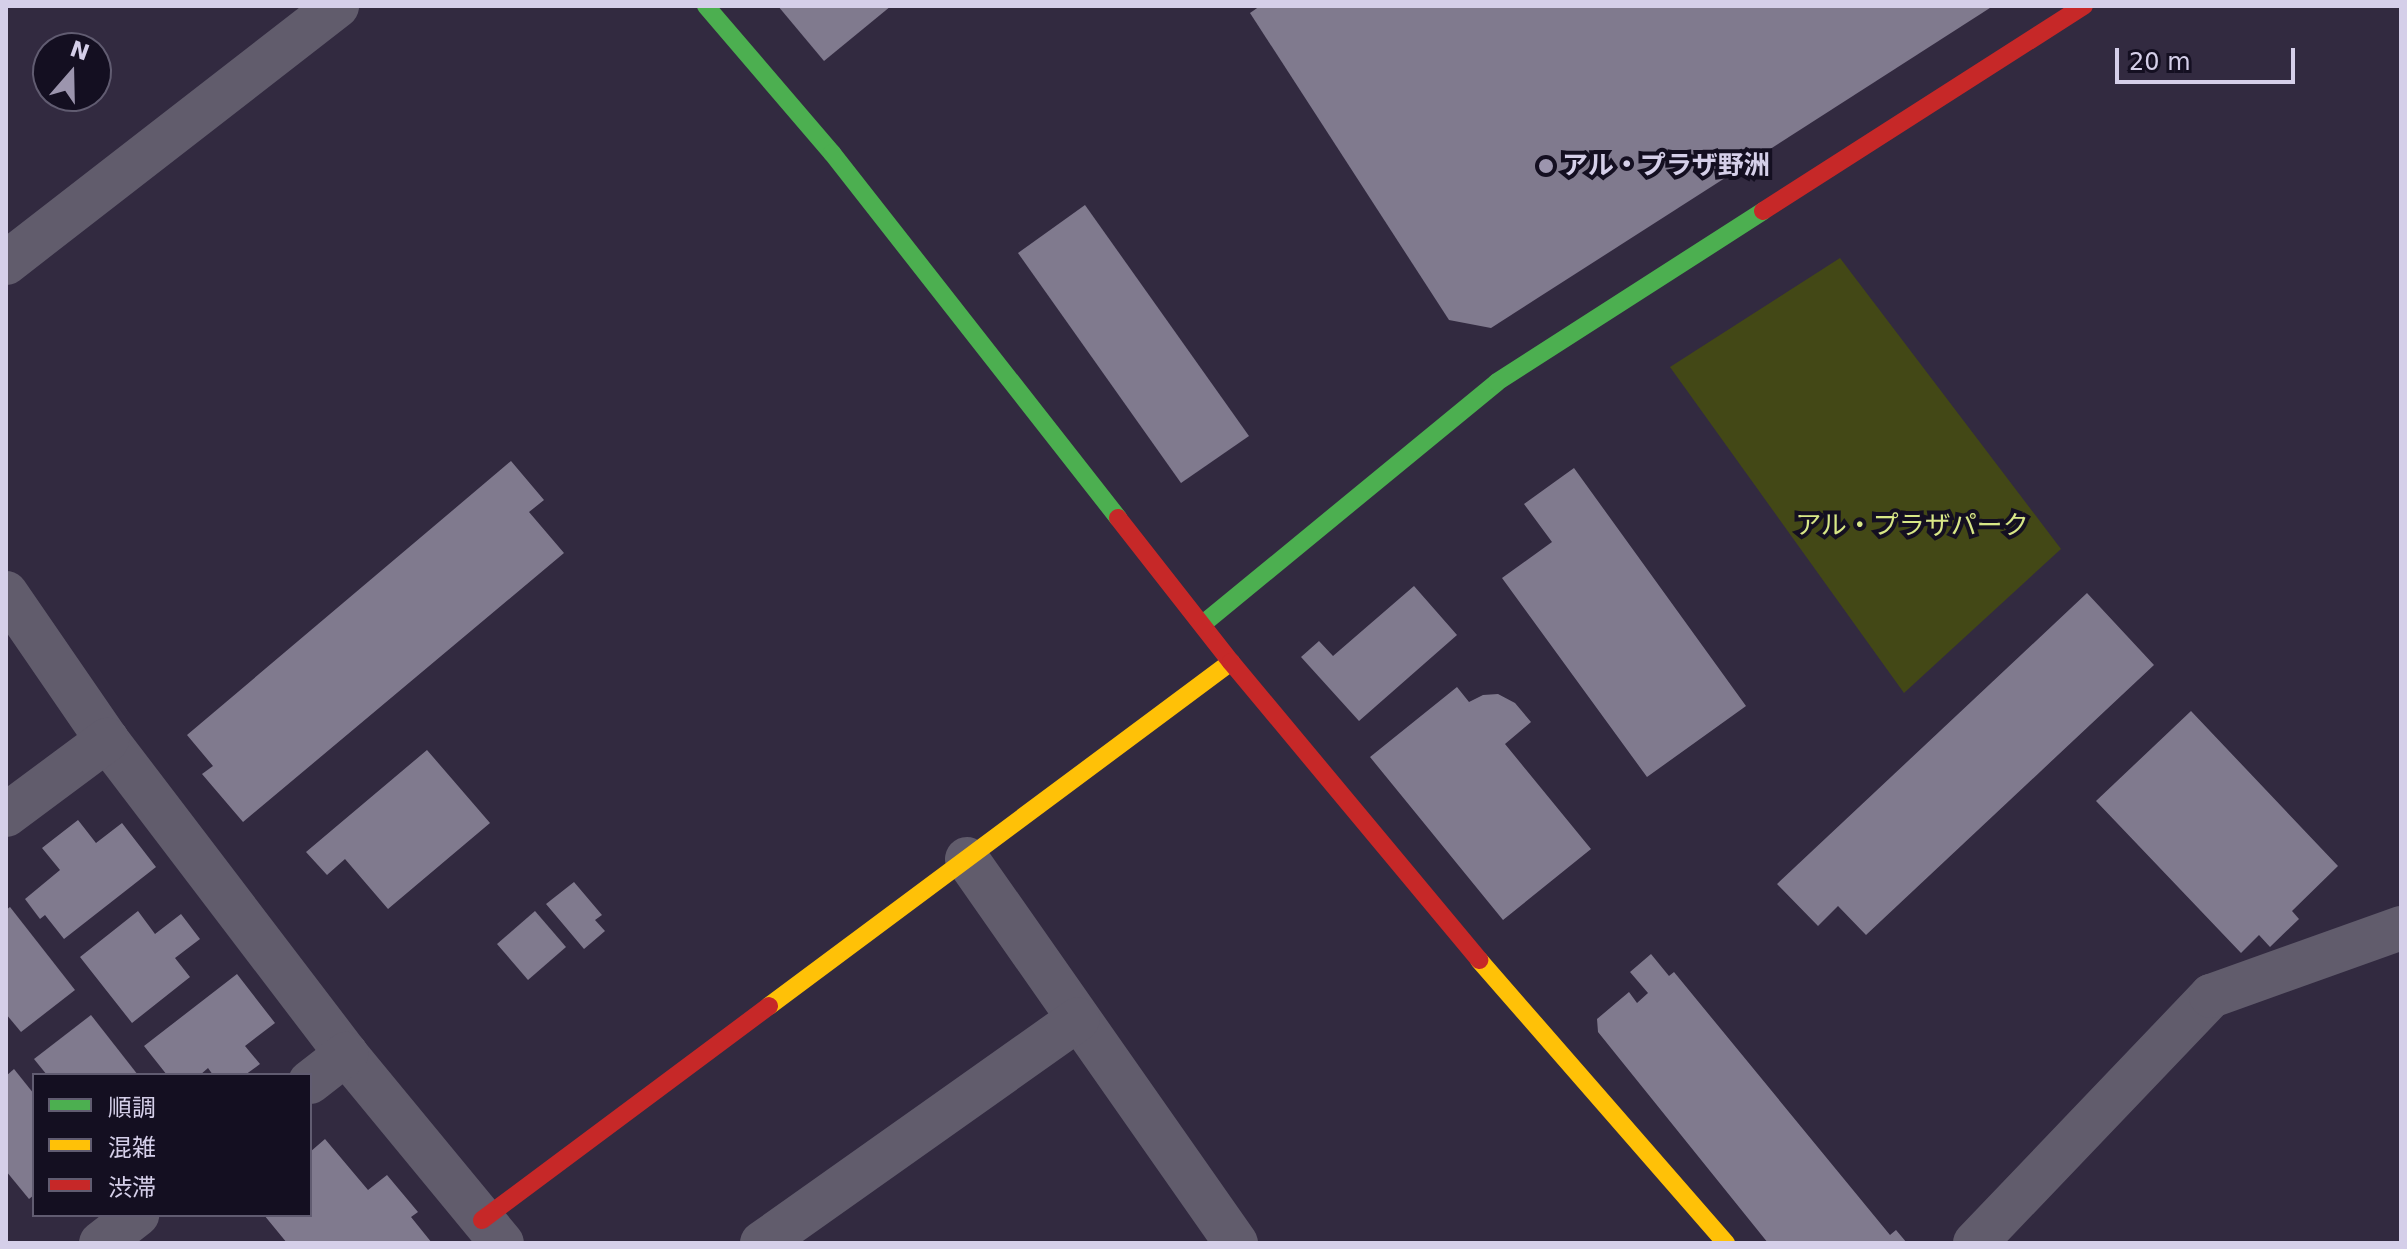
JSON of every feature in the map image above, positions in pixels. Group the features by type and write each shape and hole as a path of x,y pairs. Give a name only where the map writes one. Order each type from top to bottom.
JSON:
{"street":[{"path":"6,263 337,6"},
{"path":"706,6 832,153 1204,623 1231,662 1430,904 1726,1243"},
{"path":"1204,623 1497,382 2084,6"},
{"path":"6,593 107,740 346,1054 492,1232 967,859 1231,662"},
{"path":"6,815 107,740"},
{"path":"967,859 1236,1243"},
{"path":"1975,1243 2211,996 2401,928"},
{"path":"762,1243 1078,1019"},
{"path":"312,1080 346,1054"},
{"path":"101,1243 134,1217"}],"green space":[{"name":"アル・プラザパーク","path":"1840,258 2061,549 1904,693 1670,367"}],"building":[{"path":"778,6 891,6 824,61"},
{"name":"アル・プラザ野洲","path":"1260,6 1993,6 1491,328 1449,320 1250,13"},
{"path":"1085,205 1249,436 1181,483 1018,253"},
{"path":"511,461 544,500 529,512 564,553 243,822 202,774 213,766 187,735"},
{"path":"1574,468 1746,706 1647,777 1502,578 1552,542 1524,504"},
{"path":"1414,586 1457,635 1359,721 1301,657 1319,641 1333,656"},
{"path":"2087,593 2154,665 1866,935 1838,906 1818,926 1777,884"},
{"path":"1457,687 1469,702 1483,695 1498,694 1515,703 1531,722 1505,744 1591,849 1503,920 1370,757"},
{"path":"2191,711 2338,866 2292,911 2299,919 2270,947 2259,935 2241,953 2096,801"},
{"path":"427,750 490,823 388,909 345,859 327,875 306,852"},
{"path":"78,820 96,843 122,823 156,867 64,939 45,915 40,919 25,899 60,870 42,848"},
{"path":"574,882 602,915 595,920 605,931 584,949 546,904"},
{"path":"10,907 75,990 21,1032 6,1014 6,910"},
{"path":"138,911 155,934 181,914 200,939 175,958 190,977 132,1023 80,957"},
{"path":"535,911 566,947 528,980 497,944"},
{"path":"1651,954 1669,976 1674,972 1890,1235 1896,1230 1907,1243 1768,1243 1598,1032 1597,1019 1629,992 1637,1003 1648,993 1630,972"},
{"path":"237,974 275,1023 245,1046 260,1064 248,1073 212,1073 208,1068 202,1073 165,1073 144,1046"},
{"path":"91,1015 136,1073 45,1073 34,1059"},
{"path":"14,1069 32,1092 32,1197 29,1199 6,1171 6,1076"},
{"path":"325,1139 368,1190 387,1175 418,1212 411,1217 432,1243 287,1243 266,1217 312,1217 312,1150"}],"traffic: fast":[{"path":"706,6 832,153 1118,518"},
{"path":"1204,623 1497,382 1763,211"}],"traffic: slow":[{"path":"769,1006 1231,662"},
{"path":"1479,960 1726,1243"}],"traffic: jam":[{"path":"1763,211 2084,6"},
{"path":"1118,518 1231,662 1479,960"},
{"path":"482,1220 769,1006"}],"place":[{"name":"アル・プラザ野洲","path":"1546,166"}]}
